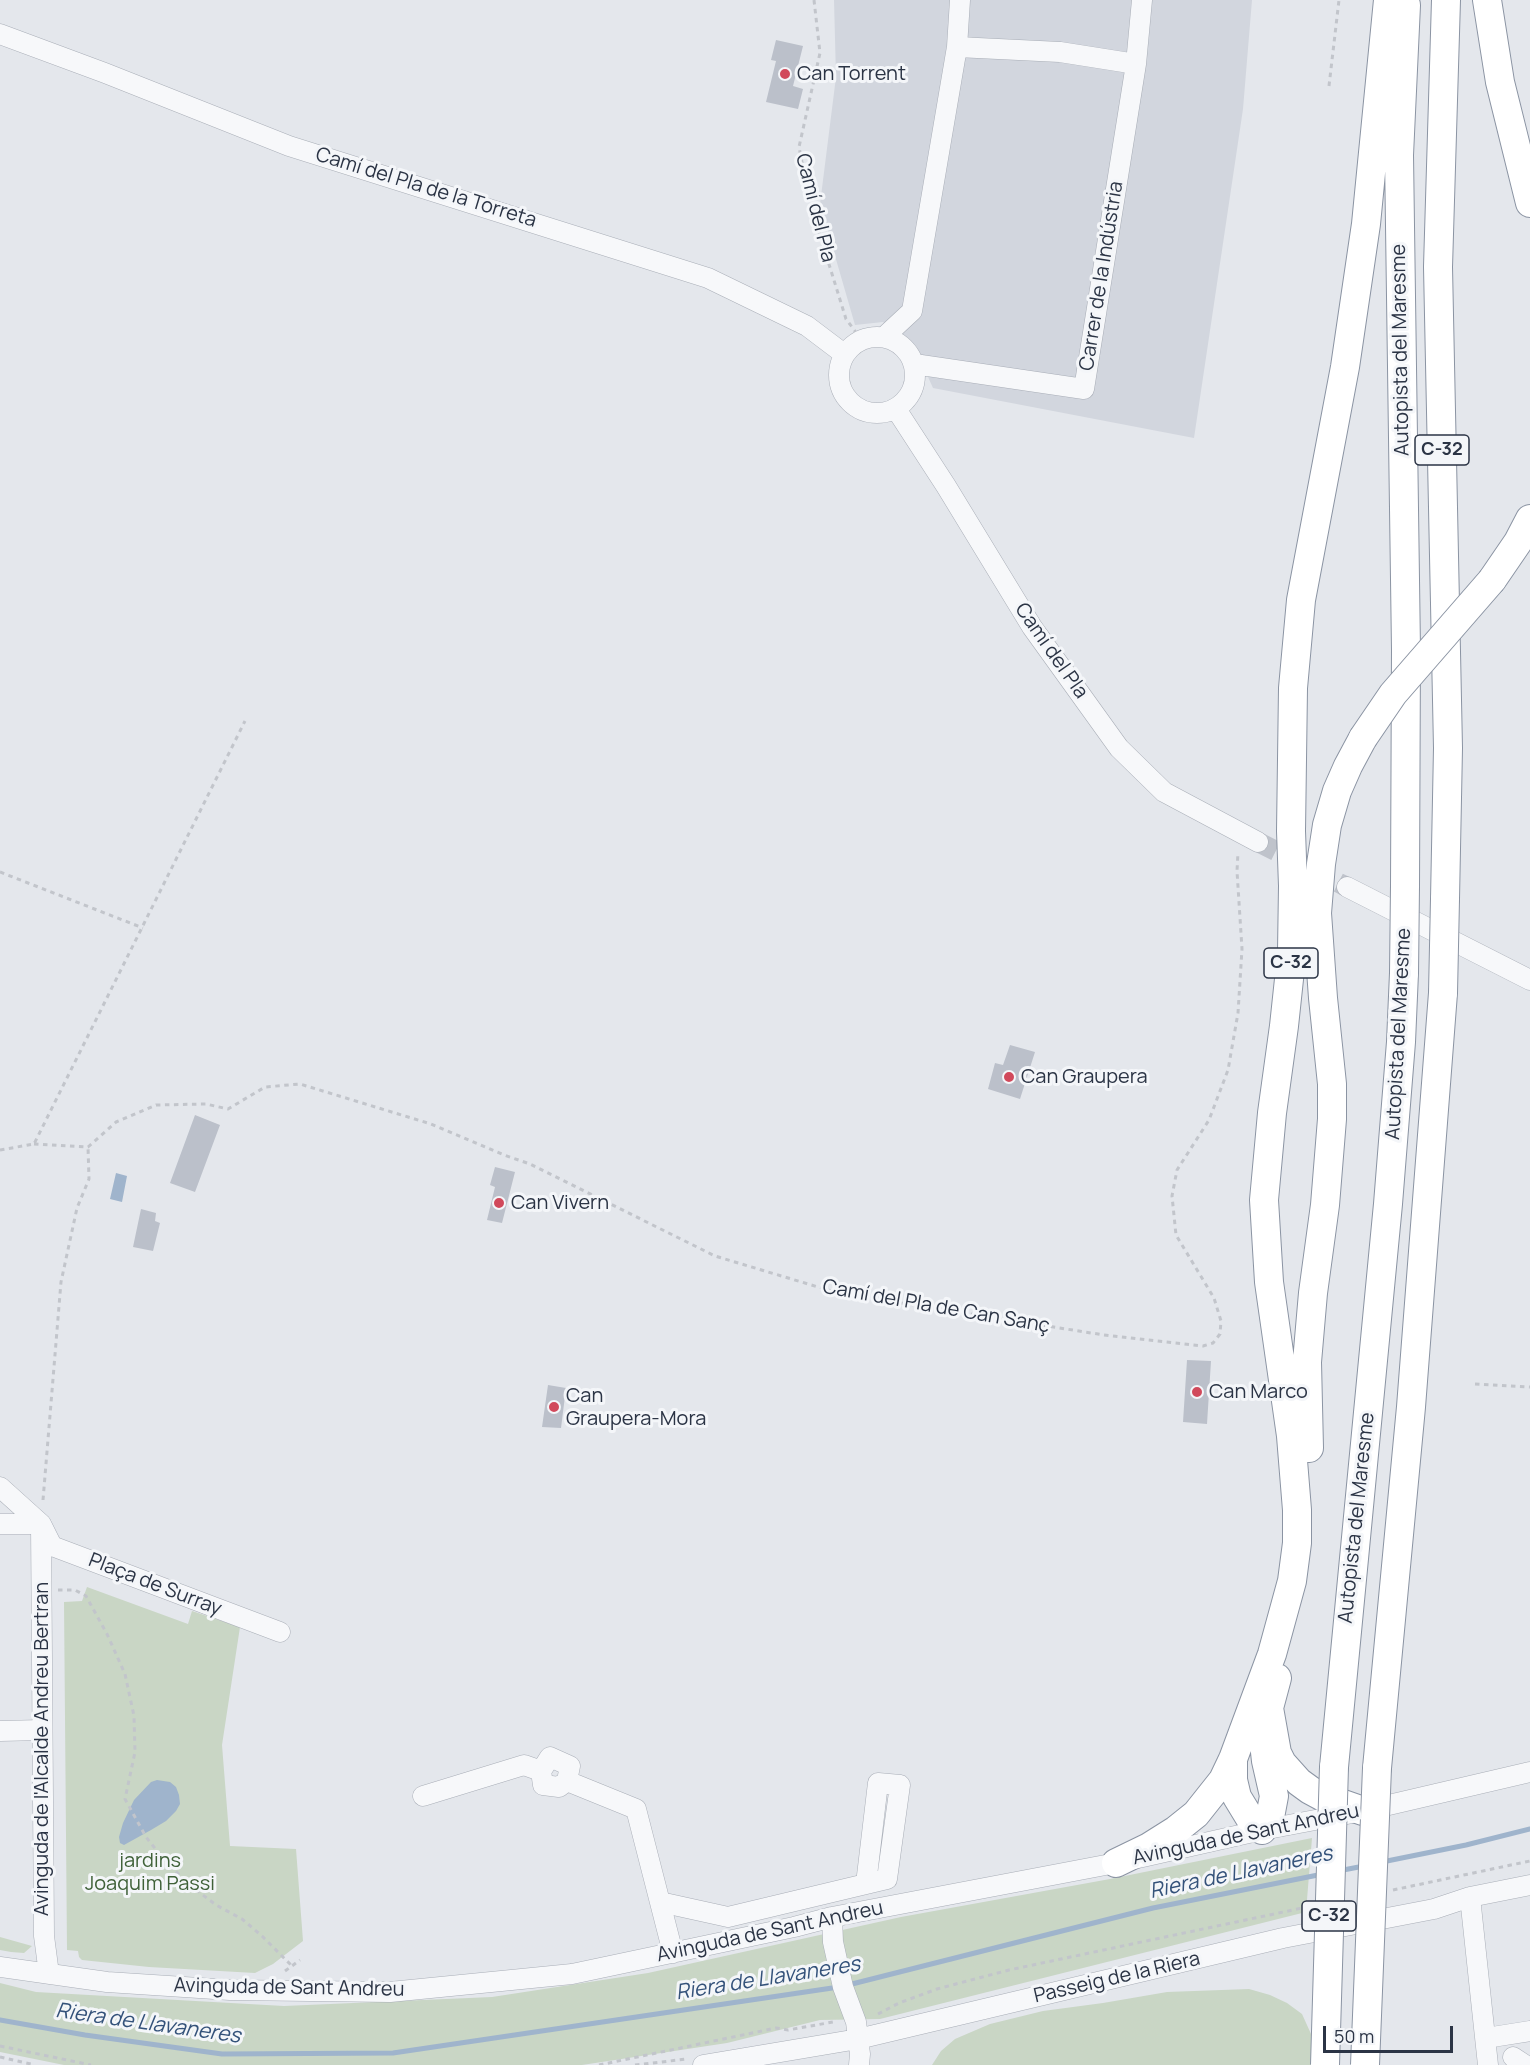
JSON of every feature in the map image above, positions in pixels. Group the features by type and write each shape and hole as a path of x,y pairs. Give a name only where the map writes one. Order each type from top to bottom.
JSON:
{"highway":[{"name":"C-32","path":"1116,1863 1149,1847 1196,1814 1212,1795 1233,1760 1283,1620 1292,1581 1297,1543 1293,1455 1269,1282 1264,1200 1292,951 1293,688 1301,600 1345,367 1363,246 1388,0"},
{"name":"Autopista del Maresme","path":"1325,2065 1334,1767 1388,1204 1404,973 1406,650 1399,155 1406,0"},
{"name":"Autopista del Maresme","path":"1365,2065 1377,1768 1413,1384 1443,993 1448,748 1438,267 1446,0"},
{"path":"1487,0 1500,82 1530,203"},
{"name":"C-32","path":"1233,1760 1233,1780 1237,1797 1251,1820 1262,1830 1271,1812 1274,1796 1264,1744 1269,1708 1303,1604 1310,1559 1308,1362 1313,1293 1325,1205 1332,1119 1332,1084 1317,913 1327,825 1337,791 1363,738 1394,694 1492,580 1518,542 1530,519"},
{"name":"C-32","path":"1269,1708 1277,1753 1290,1773 1299,1782 1323,1797 1363,1810"}],"street":[{"path":"884,337 912,310 957,46 960,0"},
{"name":"Carrer de la Indústria","path":"914,364 1084,389 1136,64 1142,0"},
{"name":"Camí del Pla de la Torreta","path":"0,34 289,146 708,278 807,326 844,354"},
{"path":"957,46 1060,52 1136,64"},
{"path":"874,336 884,337 896,341 907,350 914,364 915,378 912,391 896,408 883,413 870,413 850,402 842,392 838,380 839,367 844,354 861,339 874,336"},
{"name":"Camí del Pla","path":"896,408 1032,627 1119,747 1164,792 1258,842"},
{"path":"1347,887 1530,980"},
{"name":"Plaça de Surray","path":"0,1487 41,1524 52,1546 280,1632"},
{"path":"0,1524 41,1524"},
{"name":"Avinguda de l'Alcalde Andreu Bertran","path":"41,1524 44,1936 49,1974"},
{"path":"0,1731 42,1730"},
{"path":"423,1796 524,1765 541,1771 543,1785 559,1787 567,1781 636,1809 673,1953"},
{"name":"Avinguda de Sant Andreu","path":"0,1967 107,1982 230,1990 390,1992 572,1974 832,1917 1116,1863 1530,1772"},
{"path":"660,1902 728,1917 867,1884"},
{"name":"Passeig de la Riera","path":"703,2065 858,2039 1283,1938 1434,1910 1470,1897 1530,1885"},
{"path":"1470,1897 1488,2065"},
{"path":"832,1917 833,1942 840,1976 856,2022 859,2065"},
{"path":"1486,2038 1530,2031"}],"path":[{"name":"Camí del Pla","path":"814,0 820,53 799,147 810,203 846,319 861,339"},
{"path":"1329,86 1339,0"},
{"path":"34,1144 245,721"},
{"name":"Camí del Pla de Can Sanç","path":"88,1147 116,1122 156,1105 206,1104 228,1109 266,1087 300,1084 431,1124 530,1164 715,1256 838,1293 1104,1335 1191,1346 1213,1343 1220,1334 1221,1321 1214,1298 1176,1234 1172,1196 1178,1170 1209,1120 1228,1070 1238,1013 1242,949 1237,871 1239,832"},
{"path":"0,872 143,928"},
{"path":"0,1150 34,1144 88,1147 89,1179 77,1208 61,1282 41,1524"},
{"path":"1475,1384 1530,1388"},
{"path":"41,1589 75,1590 86,1596 125,1674 134,1716 135,1752 125,1799 146,1837 187,1883 216,1905 242,1920 292,1966"},
{"path":"1384,1892 1530,1861"},
{"path":"873,2016 899,2003 938,1989 999,1973 1228,1922 1317,1905"},
{"path":"598,2065 776,2028 788,2030 833,2022"},
{"path":"0,2046 91,2065"},
{"path":"0,2057 34,2065"}],"shaded area":[{"path":"834,0 1252,0 1243,109 1194,438 933,388 915,348 883,322 855,325 820,204 836,77"}],"green space":[{"name":"jardins Joaquim Passi","path":"87,1587 188,1624 192,1611 240,1627 222,1745 230,1846 296,1849 303,1941 273,1964 255,1973 149,1967 82,1960 78,1951 67,1950 64,1602 82,1601"},
{"path":"1312,1838 1306,1912 880,2019 820,2020 727,2043 582,2065 64,2065 0,2052 0,1983 36,1992 284,2006 492,1997 648,1973 901,1917 1110,1879"},
{"path":"0,1937 32,1946 24,1953 0,1950"},
{"path":"1249,1989 1287,2003 1302,2014 1325,2065 932,2065 941,2051 955,2039 990,2024 1043,2011 1167,1992"}],"water":[{"path":"116,1173 127,1176 122,1202 110,1199"},
{"path":"157,1780 170,1782 176,1787 180,1804 176,1811 166,1821 151,1830 124,1845 120,1843 119,1837 123,1823 134,1800 151,1782"}],"building":[{"name":"Can Torrent","path":"776,40 803,46 793,86 803,89 798,109 766,102 776,61 771,60"},
{"name":"Can Graupera","path":"1010,1045 1035,1052 1020,1099 988,1089 995,1063 1003,1065"},
{"path":"195,1115 220,1125 195,1192 170,1183"},
{"name":"Can Vivern","path":"495,1167 515,1172 502,1223 487,1220 495,1187 490,1185"},
{"path":"141,1209 156,1213 155,1221 160,1223 153,1251 133,1247"},
{"name":"Can Marco","path":"1187,1360 1211,1361 1207,1424 1183,1422"},
{"name":"Can Graupera-Mora","path":"548,1385 566,1388 561,1428 542,1427"}],"waterway":[{"name":"Riera de Llavaneres","path":"1382,1862 1530,1829"},
{"name":"Riera de Llavaneres","path":"1338,1871 1364,1866"},
{"name":"Riera de Llavaneres","path":"848,1985 1153,1908 1323,1874"},
{"name":"Riera de Llavaneres","path":"0,2020 85,2035 222,2054 393,2053 839,1987"}],"tunnel":[{"path":"1258,842 1347,887"}],"place":[{"name":"Can Torrent","path":"785,74"},
{"name":"Can Graupera","path":"1009,1077"},
{"name":"Can Vivern","path":"499,1203"},
{"name":"Can Marco","path":"1197,1392"},
{"name":"Can Graupera-Mora","path":"554,1407"}]}
